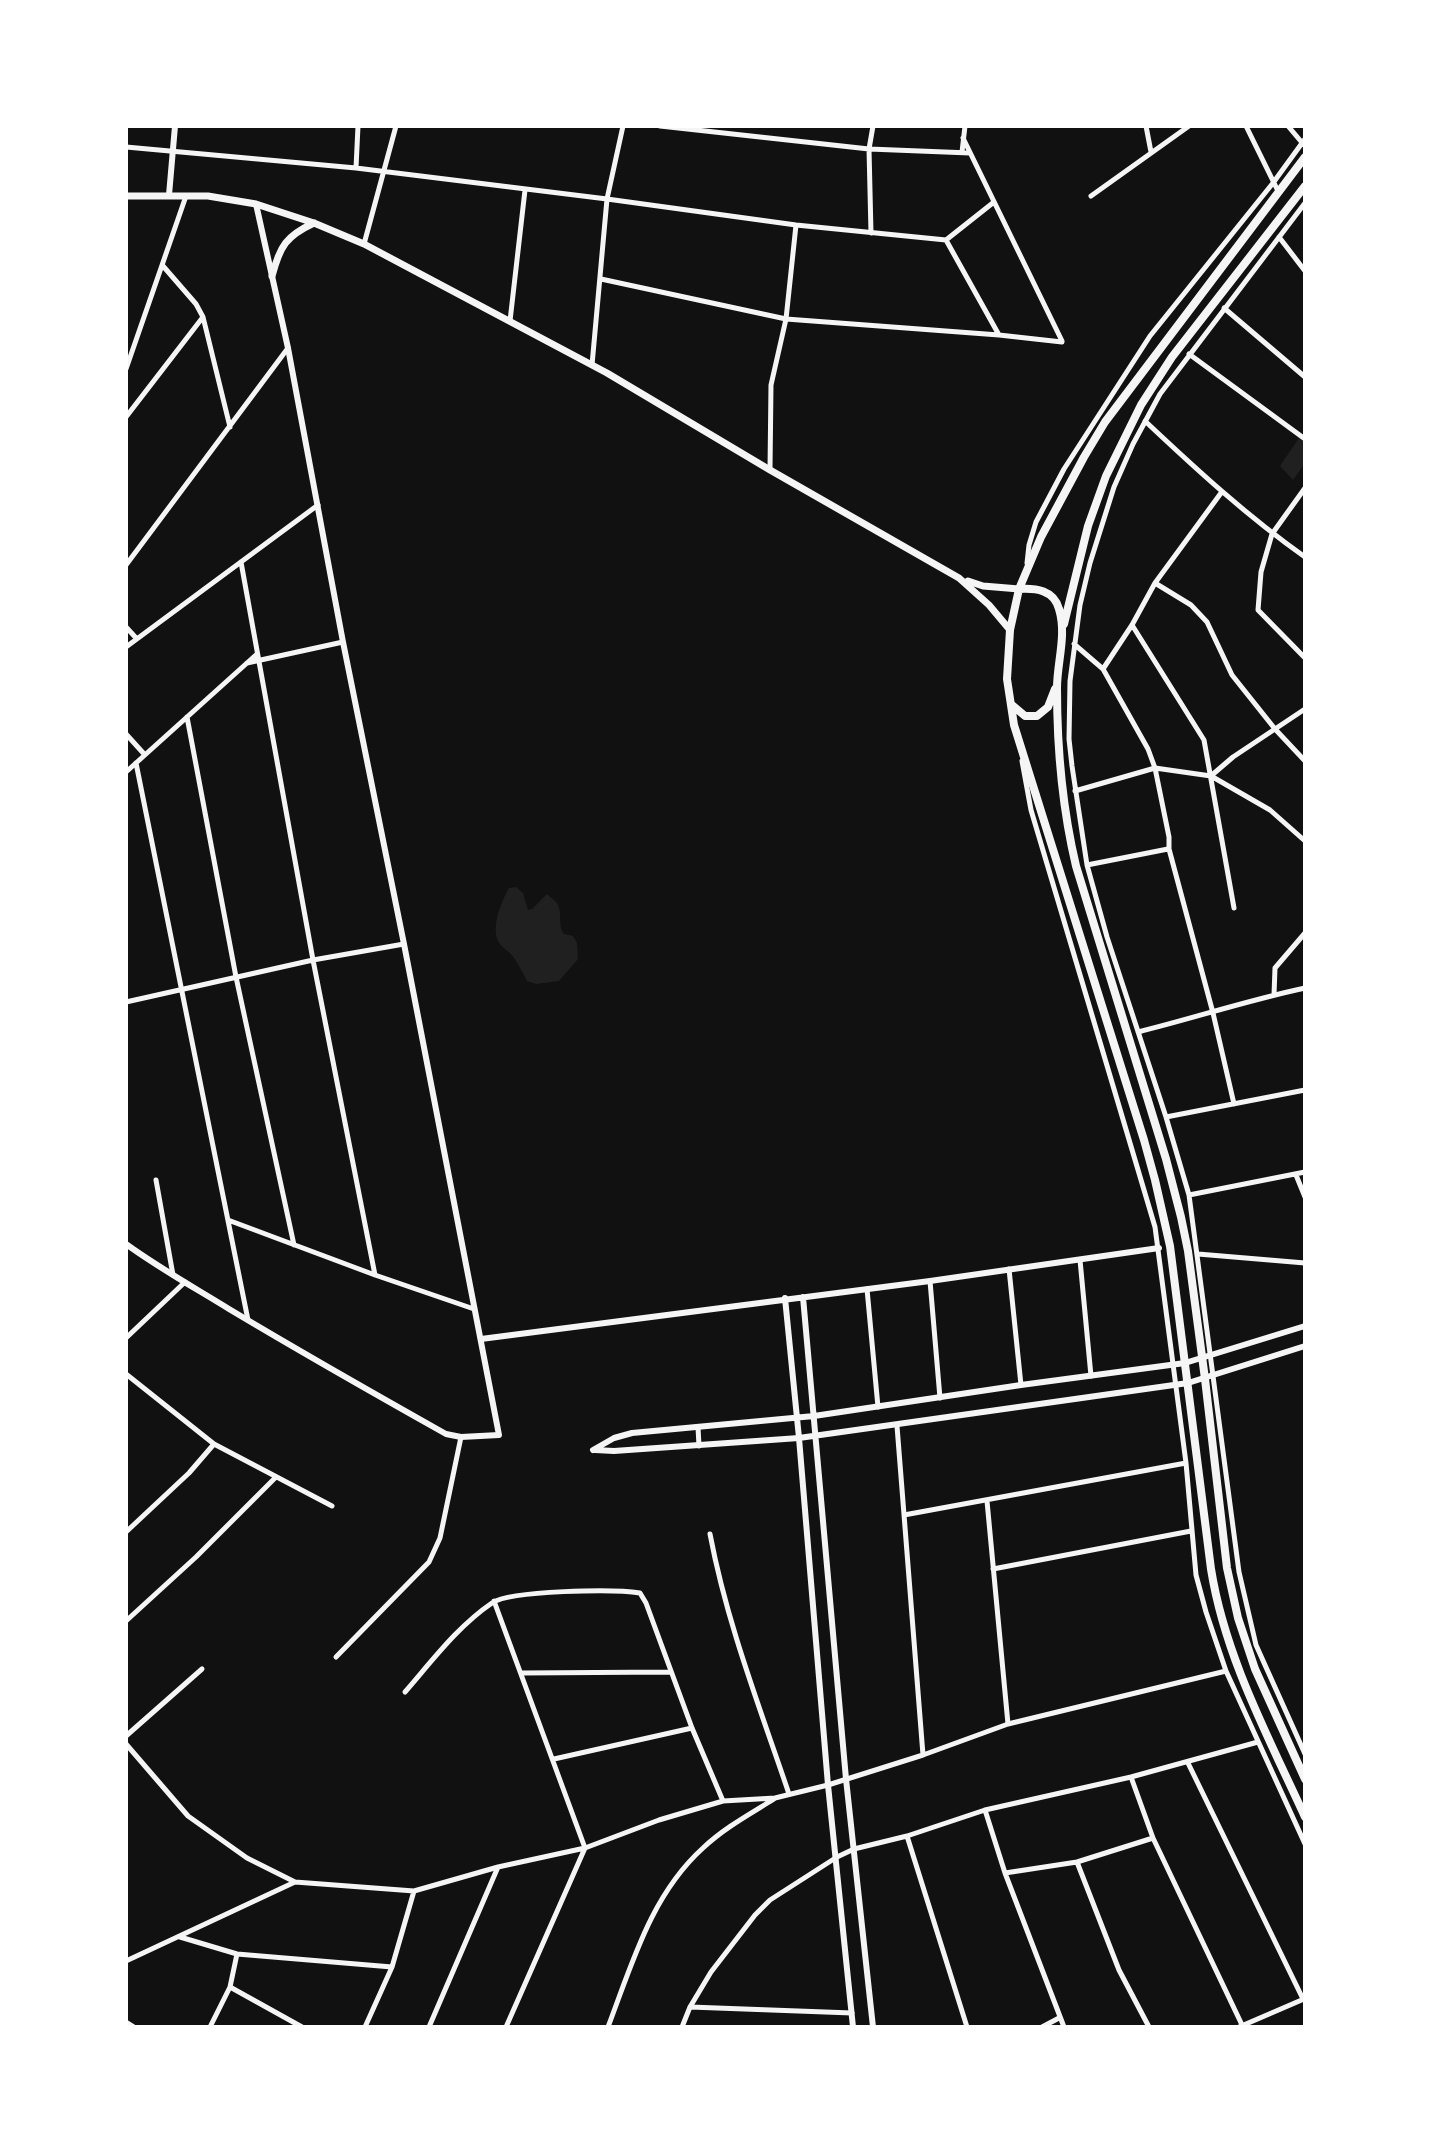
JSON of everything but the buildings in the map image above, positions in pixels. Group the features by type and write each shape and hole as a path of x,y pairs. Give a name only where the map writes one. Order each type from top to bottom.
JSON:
{"highway":[{"path":"1305,157 1276,187 1105,422 1062,498 1025,574 1010,630 1007,660 1014,725 1155,1180 1170,1246 1211,1569 1221,1620 1240,1675 1305,1817"},
{"path":"1305,186 1172,357 1141,405 1106,476 1088,526 1063,632 1057,684 1060,775 1068,835 1174,1188 1188,1251 1201,1358 1209,1377 1227,1568 1238,1618 1255,1669 1305,1779"},
{"path":"1019,589 1039,590 1052,597 1059,609 1063,632"},
{"path":"1012,705 1025,716 1037,716 1048,707 1057,684"}],"main road":[{"path":"126,196 208,196 256,204 364,244 607,373 959,578 983,586 1019,589"},
{"path":"272,276 284,243 299,229 314,223"},
{"path":"959,578 989,605 1010,630"}],"street":[{"path":"169,195 175,126"},
{"path":"356,168 358,126"},
{"path":"364,244 396,126"},
{"path":"592,366 607,199 623,126"},
{"path":"660,126 869,149 970,153"},
{"path":"871,233 869,149 873,126"},
{"path":"962,152 965,126"},
{"path":"1146,126 1151,153"},
{"path":"1091,196 1189,126"},
{"path":"1246,126 1276,187"},
{"path":"1025,574 1036,522 1064,469 1150,336 1276,187 1304,142 1288,126"},
{"path":"601,279 786,319 1062,342 963,138"},
{"path":"126,147 356,168 796,225 946,240 994,202"},
{"path":"510,321 525,190"},
{"path":"126,369 186,195"},
{"path":"1305,203 1160,394 1121,468 1084,584 1074,644 1069,712 1075,791 1087,865 1189,1195 1211,1354 1209,1377 1250,1624 1256,1645 1305,1754"},
{"path":"126,1244 352,1382 446,1434 461,1437 499,1435 288,348 256,204"},
{"path":"770,470 771,385 786,319 796,225"},
{"path":"1279,237 1305,271"},
{"path":"946,240 999,335"},
{"path":"162,266 196,304 203,317 230,428"},
{"path":"1224,308 1305,377"},
{"path":"126,417 203,317"},
{"path":"126,565 288,348"},
{"path":"1189,354 1305,439"},
{"path":"1145,421 1221,493 1305,557"},
{"path":"1305,488 1272,534 1261,572 1258,610 1305,658"},
{"path":"1103,669 1155,583 1221,493"},
{"path":"126,647 318,505"},
{"path":"241,562 313,960 375,1275"},
{"path":"1155,583 1191,605 1207,622 1232,675 1305,761"},
{"path":"1132,625 1204,740 1234,908"},
{"path":"126,627 137,639"},
{"path":"126,772 247,663 258,657 343,642"},
{"path":"1074,644 1103,669 1148,749 1155,768 1169,849 1234,1104"},
{"path":"1211,776 1233,757 1305,709"},
{"path":"187,717 236,977 294,1245"},
{"path":"1014,725 1031,810 1147,1198 1159,1248 1186,1463 1196,1575 1226,1671 1305,1844"},
{"path":"126,734 145,755"},
{"path":"136,763 248,1320"},
{"path":"1075,791 1155,768 1211,776 1270,810 1305,841"},
{"path":"1087,865 1169,849"},
{"path":"1274,995 1275,968 1305,933"},
{"path":"126,1002 313,960 404,944"},
{"path":"1138,1032 1305,988"},
{"path":"1166,1117 1305,1090"},
{"path":"1189,1195 1305,1172"},
{"path":"1296,1175 1305,1197"},
{"path":"156,1180 174,1276"},
{"path":"228,1220 474,1309"},
{"path":"481,1339 1159,1248"},
{"path":"1198,1254 1305,1263"},
{"path":"1080,1260 1091,1376"},
{"path":"1009,1269 1021,1385"},
{"path":"930,1281 940,1398"},
{"path":"126,1338 185,1282"},
{"path":"867,1288 878,1407"},
{"path":"803,1297 846,1779 873,2027"},
{"path":"785,1298 828,1785 853,2027"},
{"path":"1305,1326 1185,1363 814,1416 632,1433 614,1438 593,1450 699,1446 897,1426 1188,1383 1305,1346"},
{"path":"126,1374 214,1444 332,1506"},
{"path":"698,1426 699,1446"},
{"path":"897,1426 923,1755"},
{"path":"336,1657 429,1562 440,1538 461,1437"},
{"path":"126,1532 189,1473 214,1444"},
{"path":"904,1515 1186,1463"},
{"path":"126,1621 276,1477"},
{"path":"987,1501 1008,1724"},
{"path":"993,1569 1191,1531"},
{"path":"710,1534 727,1614 789,1794"},
{"path":"405,1692 449,1642 494,1601 506,1597 562,1593 622,1590 640,1593 723,1801"},
{"path":"494,1601 585,1848 506,2027"},
{"path":"126,1736 202,1669"},
{"path":"126,1744 188,1816 247,1858 295,1882 414,1891 498,1867 585,1848 659,1820 723,1801 775,1798 828,1785 1008,1724 1226,1671"},
{"path":"521,1673 671,1672"},
{"path":"554,1759 692,1728"},
{"path":"682,2027 711,1972 755,1915 770,1900 837,1857 854,1849 907,1836 985,1810 1188,1763 1258,1742"},
{"path":"1131,1777 1153,1838 1241,2027 1304,1999 1188,1763"},
{"path":"608,2027 643,1934 671,1884 702,1848 775,1798"},
{"path":"985,1810 1005,1873 1064,2027"},
{"path":"907,1836 967,2027"},
{"path":"1005,1873 1077,1862 1153,1838"},
{"path":"1077,1862 1119,1970 1149,2027"},
{"path":"429,2027 498,1867"},
{"path":"126,1961 295,1882"},
{"path":"365,2027 392,1967 414,1891"},
{"path":"180,1937 237,1954 392,1967"},
{"path":"210,2027 230,1987 237,1954"},
{"path":"230,1987 302,2027"},
{"path":"690,2007 852,2013"},
{"path":"1042,2027 1059,2018"},
{"path":"126,2022 134,2027"}],"shaded area":[{"path":"1299,438 1305,443 1305,463 1293,480 1280,466"},
{"path":"516,887 523,893 528,910 547,894 556,902 564,934 573,936 577,943 578,959 559,981 536,984 527,981 514,958 497,938 496,923 500,907 509,888"}]}
